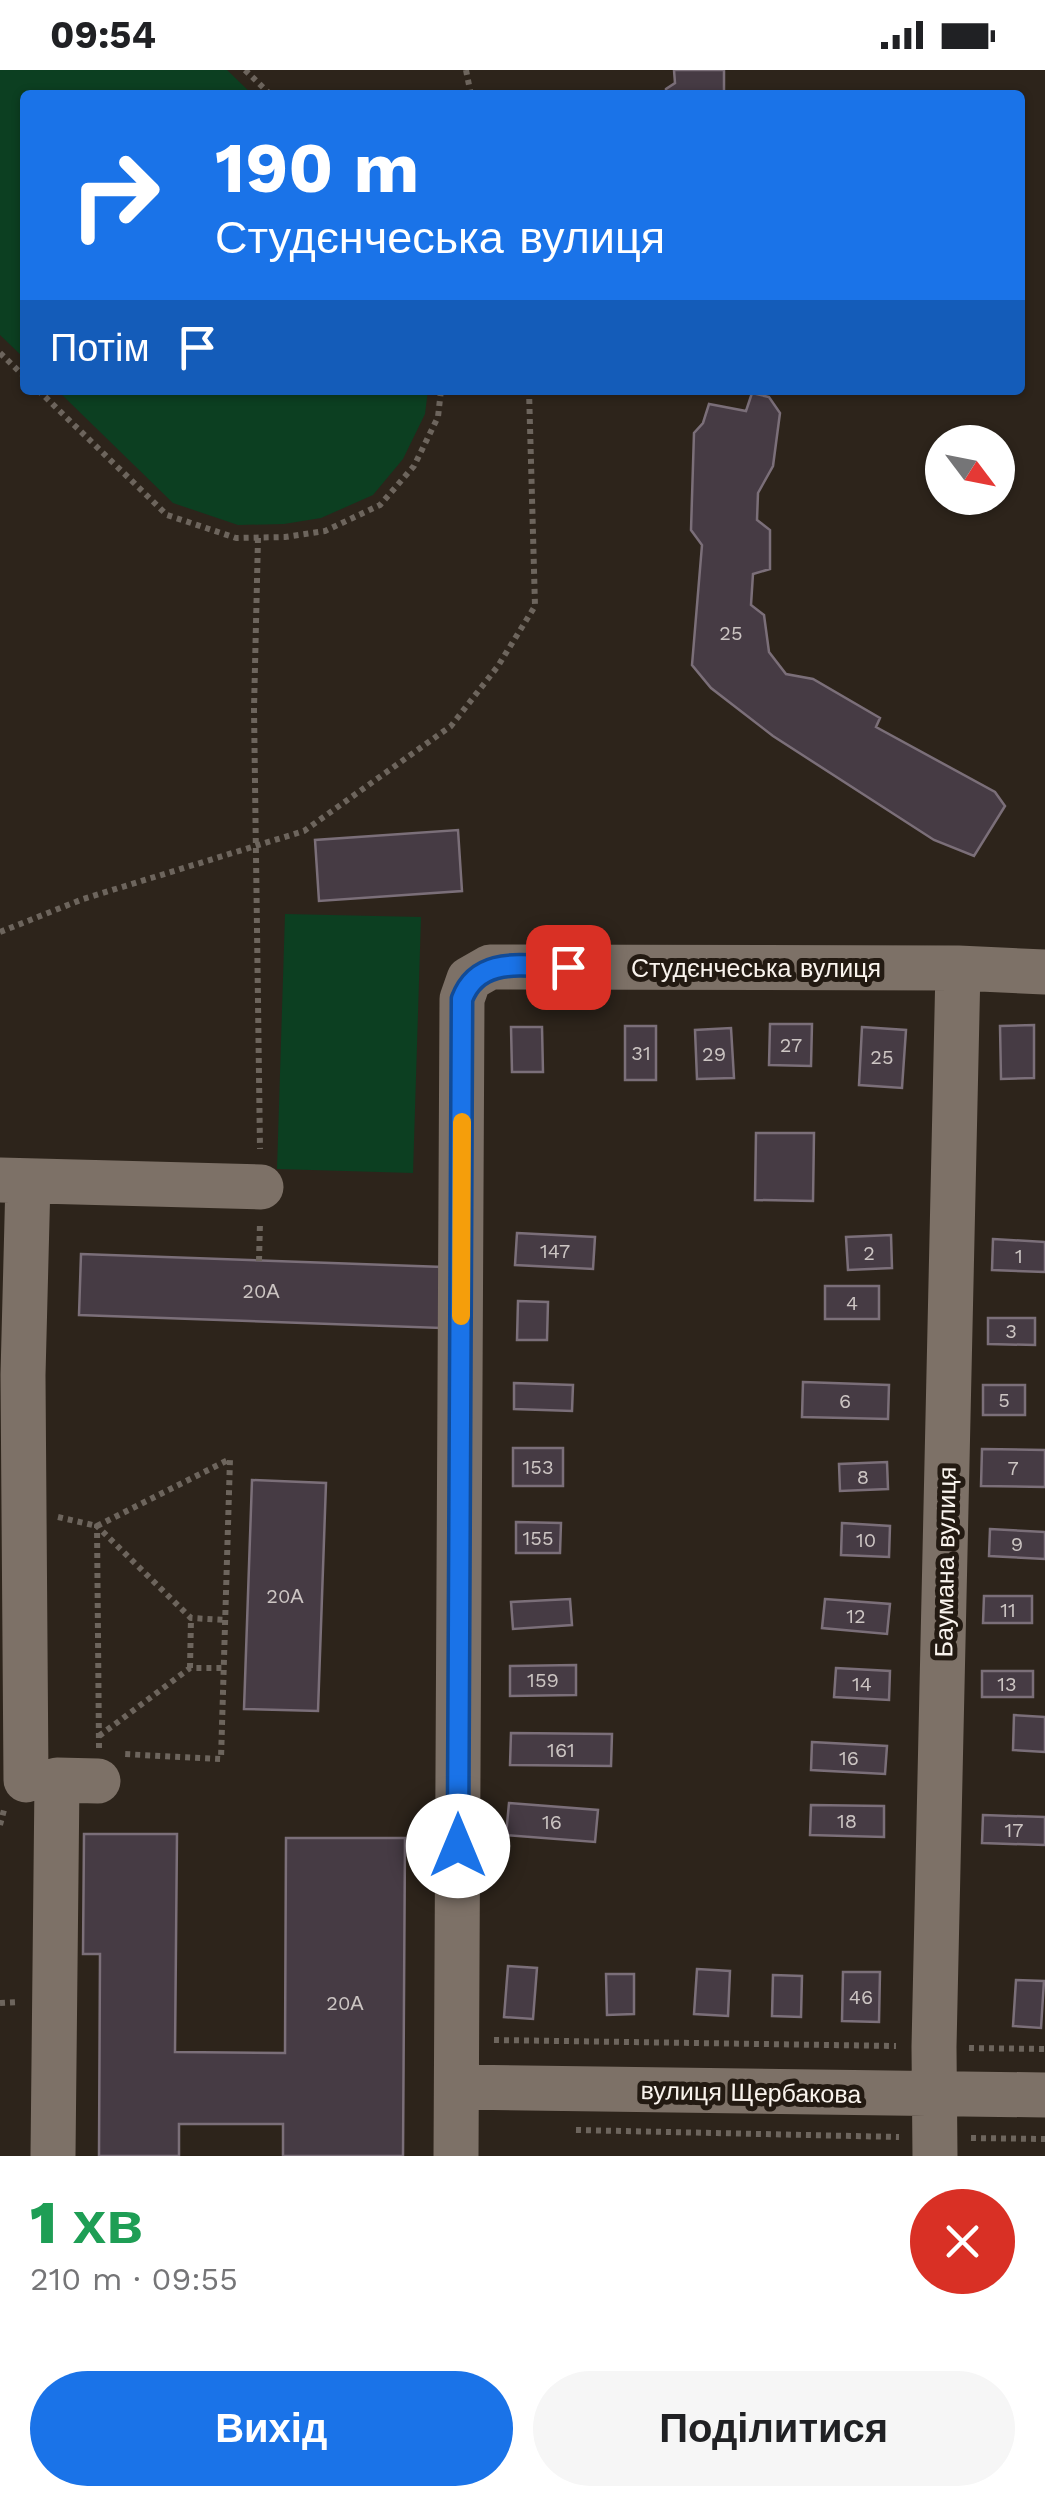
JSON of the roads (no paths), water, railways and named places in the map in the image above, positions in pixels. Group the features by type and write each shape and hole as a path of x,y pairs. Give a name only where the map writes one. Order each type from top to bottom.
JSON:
{"street":[{"name":"Студєнчеська вулиця","path":"458,2087 462,999 469,980 490,967 958,968 1045,972"},
{"name":"Баумана вулиця","path":"934,2129 958,968"},
{"path":"54,2156 66,1771 22,1374 14,1180 260,1187"},
{"path":"456,2156 458,2087"},
{"name":"вулиця Щербакова","path":"458,2087 934,2129 1045,2095"}]}
